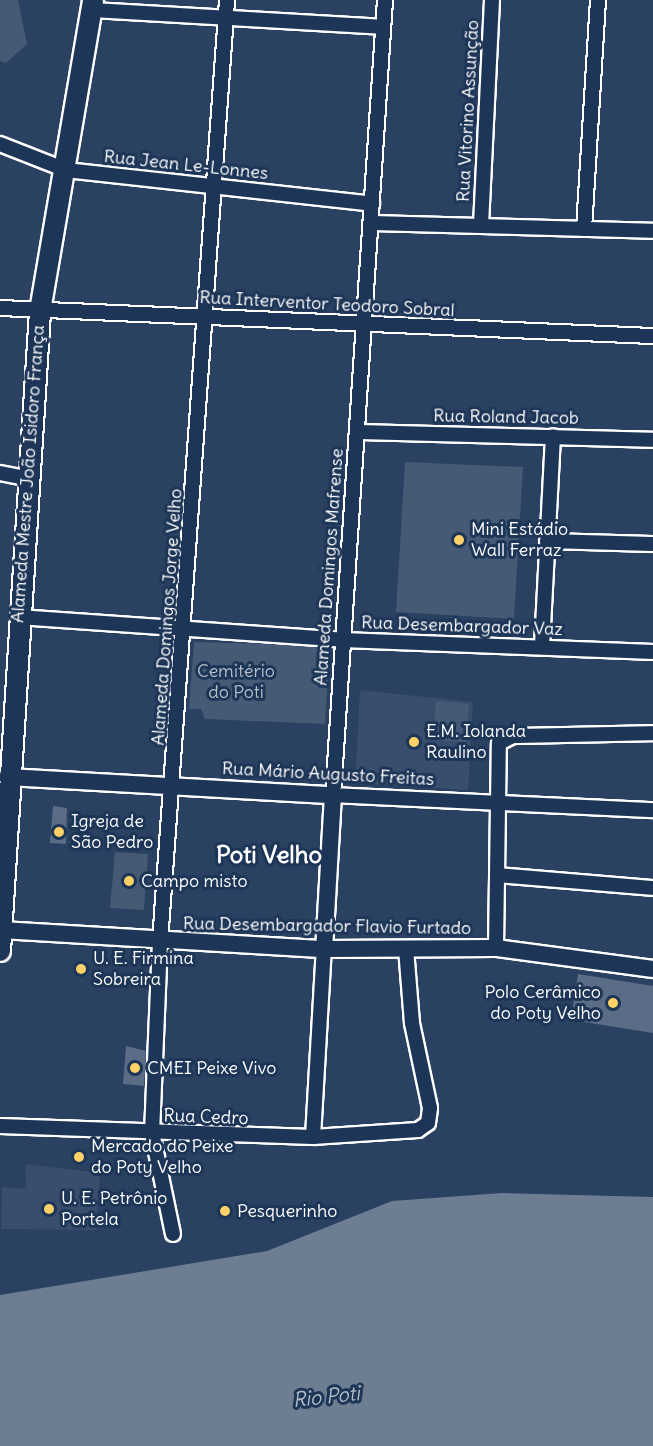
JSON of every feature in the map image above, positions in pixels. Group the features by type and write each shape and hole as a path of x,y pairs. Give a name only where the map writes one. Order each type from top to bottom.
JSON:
{"main road":[{"name":"Alameda Mestre João Isidoro França","path":"0,951 3,776 18,617 26,478 40,311 66,170 92,5"}],"street":[{"name":"Alameda Domingos Jorge Velho","path":"173,1234 152,1133 160,942 208,317 213,186 227,0"},
{"name":"Alameda Domingos Mafrense","path":"313,1137 385,0"},
{"name":"Rua Vitorino Assunção","path":"481,225 492,0"},
{"path":"584,229 597,0"},
{"path":"92,5 225,18 383,27"},
{"name":"Rua Jean Le-Lonnes","path":"0,144 66,170 372,204"},
{"path":"371,223 653,231"},
{"name":"Rua Interventor Teodoro Sobral","path":"0,308 653,336"},
{"name":"Rua Roland Jacob","path":"357,432 653,440"},
{"path":"543,646 553,436"},
{"path":"0,473 26,478"},
{"path":"547,540 653,544"},
{"name":"Rua Desembargador Vaz","path":"18,617 343,640 653,652"},
{"path":"496,948 499,804 497,750 502,740 513,736 653,733"},
{"name":"Rua Mário Augusto Freitas","path":"3,776 499,804 653,810"},
{"path":"498,875 653,888"},
{"name":"Rua Desembargador Flavio Furtado","path":"1,930 160,942 324,949 496,948 653,969"},
{"name":"Rua Cedro","path":"0,1126 313,1137 410,1132 428,1123 430,1108 412,1023 406,949"}],"shaded area":[{"name":"E.M. Iolanda Raulino","path":"360,690 473,702 468,790 355,783"},
{"name":"U. E. Petrônio Portela","path":"25,1164 100,1173 96,1230 1,1229 2,1187 26,1189"}],"green space":[{"path":"0,0 18,0 27,44 6,63 0,61"},
{"name":"Mini Estádio Wall Ferraz","path":"405,462 523,467 514,619 396,612"},
{"name":"Cemitério do Poti","path":"194,642 330,646 325,724 205,719 201,709 189,709"},
{"path":"436,701 469,704 466,742 433,740"},
{"name":"Campo misto","path":"115,852 148,854 144,910 110,908"}],"water":[{"name":"Rio Poti","path":"502,1193 653,1197 653,1446 0,1446 0,1295 267,1251 392,1201"}],"building":[{"name":"Igreja de São Pedro","path":"53,806 67,808 66,844 50,843"},
{"name":"Polo Cerâmico do Poty Velho","path":"578,974 653,986 653,1033 571,1020"},
{"name":"CMEI Peixe Vivo","path":"126,1046 146,1051 144,1086 123,1084"}],"place":[{"name":"Mini Estádio Wall Ferraz","path":"459,540"},
{"name":"E.M. Iolanda Raulino","path":"414,742"},
{"name":"Igreja de São Pedro","path":"59,832"},
{"name":"Campo misto","path":"129,881"},
{"name":"U. E. Firmina Sobreira","path":"81,969"},
{"name":"Polo Cerâmico do Poty Velho","path":"613,1003"},
{"name":"CMEI Peixe Vivo","path":"135,1068"},
{"name":"Mercado do Peixe do Poty Velho","path":"79,1157"},
{"name":"U. E. Petrônio Portela","path":"49,1209"},
{"name":"Pesquerinho","path":"225,1211"}],"district":[{"name":"Poti Velho","path":"269,855"}]}
